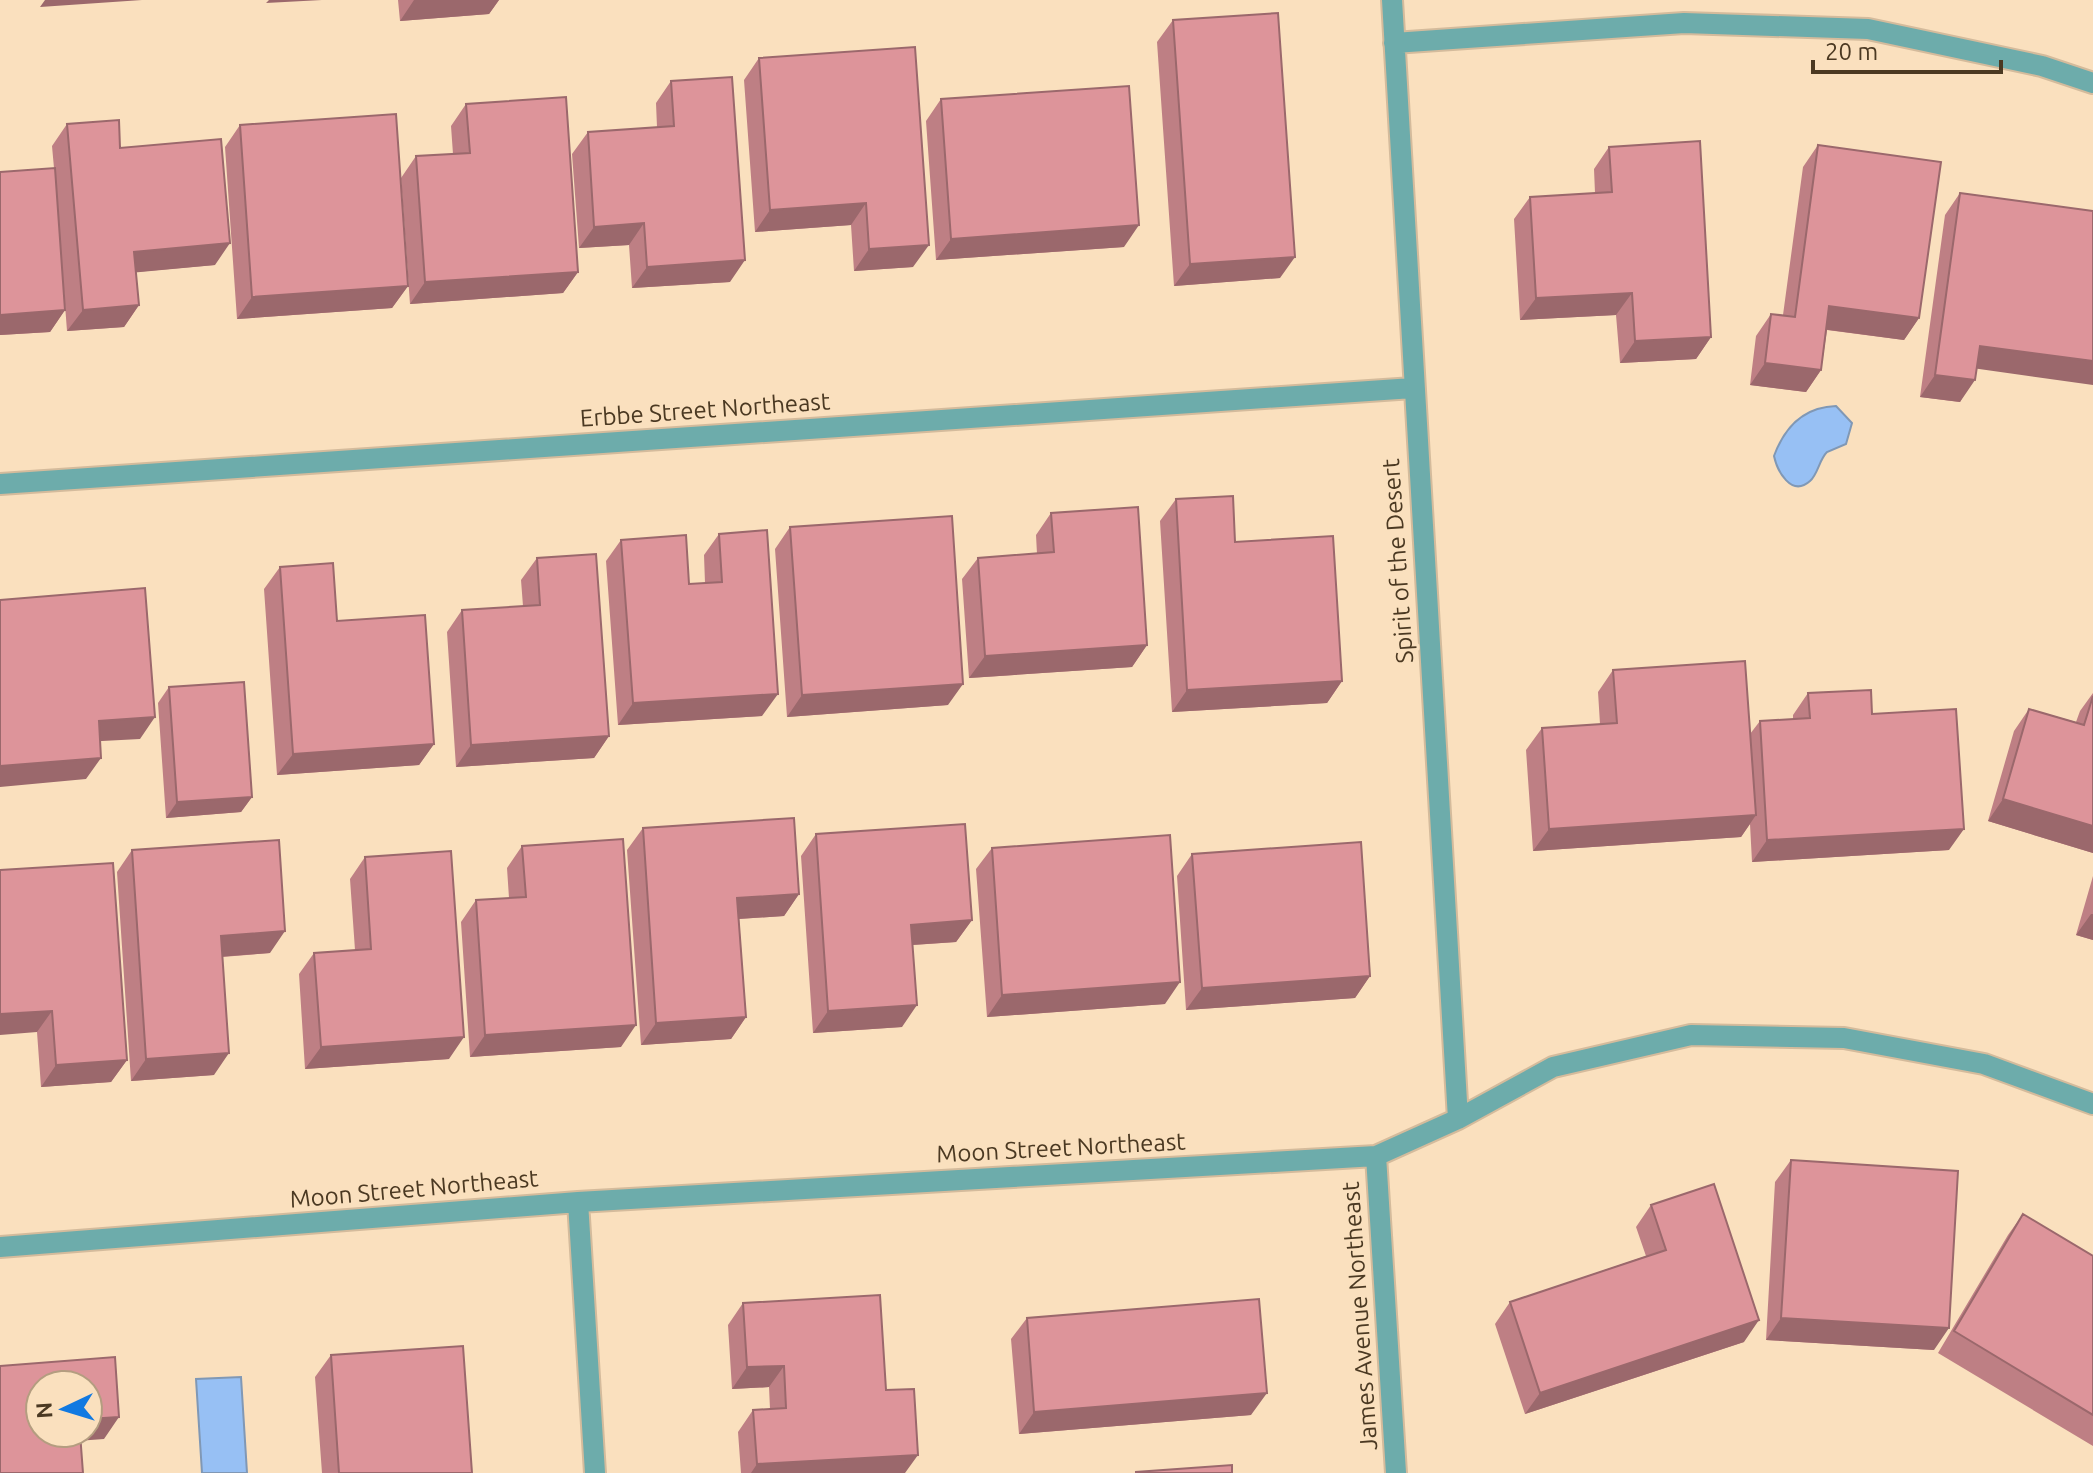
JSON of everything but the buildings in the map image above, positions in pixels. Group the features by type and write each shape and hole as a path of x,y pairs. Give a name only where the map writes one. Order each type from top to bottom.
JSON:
{"street":[{"name":"Spirit of the Desert","path":"1392,0 1458,1119"},
{"path":"1394,43 1684,23 1868,29 2042,66 2093,83"},
{"name":"Erbbe Street Northeast","path":"0,484 1413,388"},
{"name":"Moon Street Northeast","path":"0,1247 578,1202 1376,1156 1458,1119 1553,1067 1691,1035 1844,1038 1984,1064 2093,1104"},
{"name":"James Avenue Northeast","path":"1376,1156 1396,1473"},
{"path":"578,1202 595,1473"}],"water":[{"path":"1836,406 1852,423 1846,444 1827,452 1810,481 1797,486 1791,484 1782,475 1774,456 1784,436 1805,414"},
{"path":"241,1377 247,1473 202,1473 196,1379"}]}
